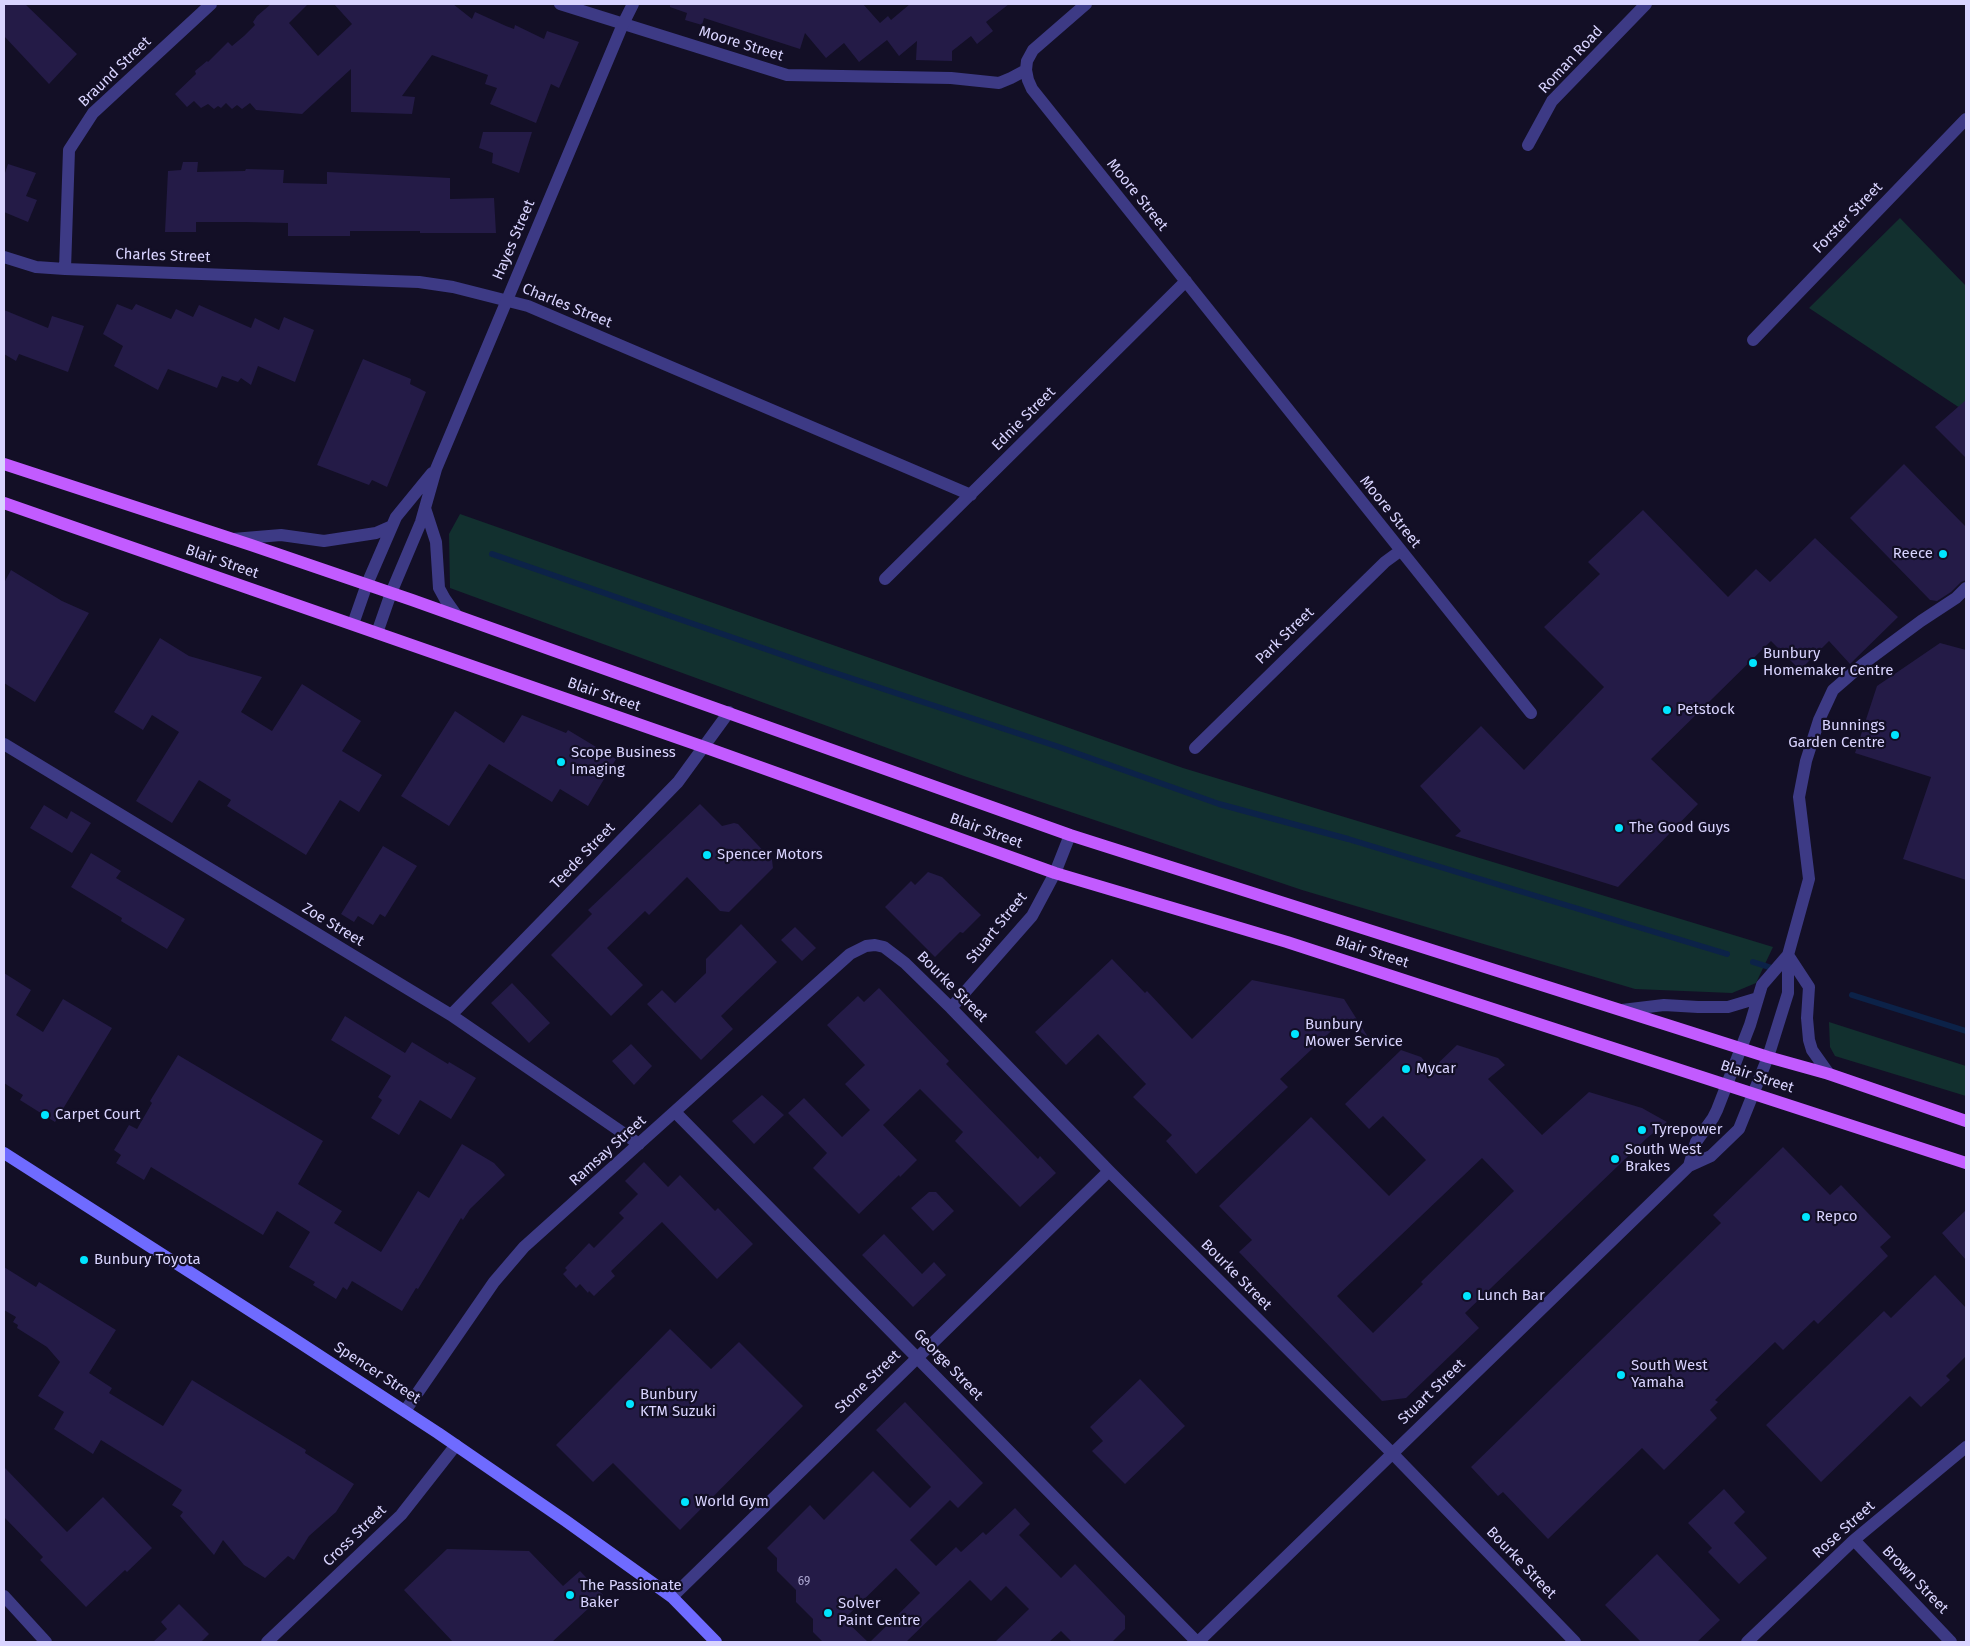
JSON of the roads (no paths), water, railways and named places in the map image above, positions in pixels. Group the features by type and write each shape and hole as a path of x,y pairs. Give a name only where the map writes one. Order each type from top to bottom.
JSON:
{"main road":[{"name":"Blair Street","path":"4,464 367,584 1070,835 1768,1057 1829,1074 1966,1121"},
{"name":"Blair Street","path":"4,503 704,747 1055,872 1287,942 1966,1163"},
{"name":"Spencer Street","path":"4,1154 404,1411 566,1520 672,1597 716,1642"}],"street":[{"name":"Braund Street","path":"65,269 69,150 94,113 211,4"},
{"name":"Moore Street","path":"560,4 777,73 797,76 956,78 999,82 1026,70 1028,80 1035,94 1530,713"},
{"name":"Hayes Street","path":"623,24 625,4"},
{"name":"Hayes Street","path":"377,633 391,593 421,522 436,469 633,4"},
{"path":"1026,70 1029,56 1036,45 1086,4"},
{"name":"Roman Road","path":"1528,145 1552,101 1646,4"},
{"name":"Forster Street","path":"1753,340 1966,119"},
{"name":"Charles Street","path":"4,257 36,266 65,269 419,282 453,287 506,300 537,310 971,495"},
{"name":"Ednie Street","path":"885,579 1186,281"},
{"name":"Hayes Street","path":"353,624 367,584 396,517 436,469"},
{"path":"425,508 436,542 439,588 457,616"},
{"path":"233,539 281,535 324,541 376,533 392,526"},
{"name":"Park Street","path":"1195,748 1385,562 1400,551"},
{"path":"1829,1074 1812,1050 1808,1040 1809,987 1788,955 1809,878 1799,797 1806,761 1833,690 1863,664 1956,598 1966,588"},
{"name":"Teede Street","path":"451,1015 678,782 729,712"},
{"name":"Zoe Street","path":"4,744 451,1015 639,1144"},
{"name":"Stuart Street","path":"952,1008 1027,922 1042,899 1070,835"},
{"name":"Bourke Street","path":"866,946 884,947 905,963 952,1008 1109,1171 1392,1453 1576,1642"},
{"name":"Ramsay Street","path":"404,1411 510,1263 850,954 866,946"},
{"name":"Stuart Street","path":"1689,1166 1696,1142 1713,1118 1741,1048 1762,985 1788,955"},
{"name":"Stuart Street","path":"1198,1642 1689,1166 1712,1156 1739,1129 1768,1057 1788,993 1788,955"},
{"path":"1622,1010 1664,1005 1728,1007 1758,998"},
{"name":"George Street","path":"675,1112 1198,1642"},
{"name":"Stone Street","path":"672,1597 1109,1171"},
{"name":"Cross Street","path":"267,1642 401,1515 456,1445"},
{"name":"Rose Street","path":"1747,1642 1854,1540 1966,1447"},
{"name":"Brown Street","path":"1854,1540 1951,1642"},
{"path":"4,1596 46,1642"}],"waterway":[{"path":"492,554 823,669 1059,747 1219,804 1348,839 1727,954"},
{"path":"1753,962 1772,968"},
{"path":"1852,995 1966,1031"}],"place":[{"name":"Reece","path":"1943,554"},
{"name":"Bunbury Homemaker Centre","path":"1753,663"},
{"name":"Petstock","path":"1667,710"},
{"name":"Bunnings Garden Centre","path":"1895,735"},
{"name":"Scope Business Imaging","path":"561,762"},
{"name":"The Good Guys","path":"1619,828"},
{"name":"Spencer Motors","path":"707,855"},
{"name":"Bunbury Mower Service","path":"1295,1034"},
{"name":"Mycar","path":"1406,1069"},
{"name":"Carpet Court","path":"45,1115"},
{"name":"Tyrepower","path":"1642,1130"},
{"name":"South West Brakes","path":"1615,1159"},
{"name":"Repco","path":"1806,1217"},
{"name":"Bunbury Toyota","path":"84,1260"},
{"name":"Lunch Bar","path":"1467,1296"},
{"name":"South West Yamaha","path":"1621,1375"},
{"name":"Bunbury KTM Suzuki","path":"630,1404"},
{"name":"World Gym","path":"685,1502"},
{"name":"The Passionate Baker","path":"570,1595"},
{"name":"Solver Paint Centre","path":"828,1613"}]}
